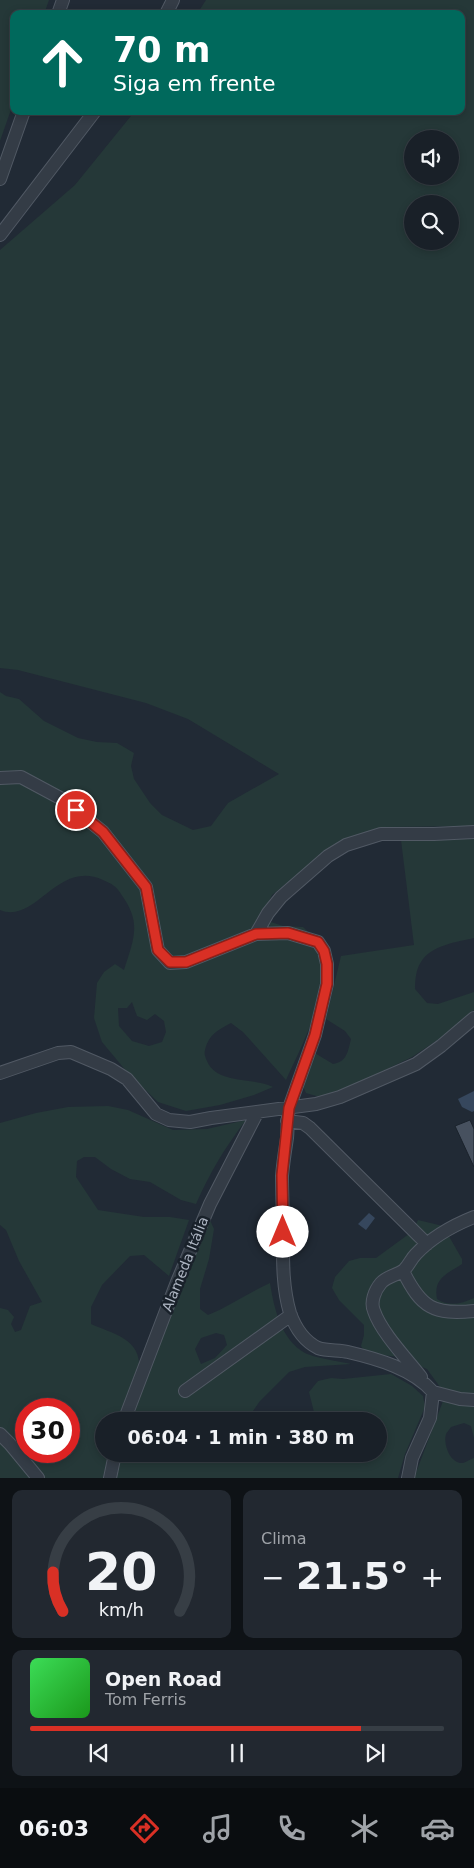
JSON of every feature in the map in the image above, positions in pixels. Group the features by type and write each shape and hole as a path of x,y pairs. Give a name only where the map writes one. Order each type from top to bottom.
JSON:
{"street":[{"path":"0,179 23,115"},
{"path":"0,235 92,115"},
{"path":"0,778 21,777 62,799 103,832 146,887 158,950 170,962 186,962 256,934 288,933 318,942 324,951 327,964 327,984 315,1035 288,1114 282,1175 283,1270 285,1293 291,1315 299,1333 319,1348 375,1359 404,1371 429,1387 460,1399 474,1400"},
{"path":"256,934 268,913 281,897 328,856 346,845 381,834 474,832"},
{"path":"0,1072 58,1053 71,1052 111,1068 127,1079 156,1114 169,1120 190,1122 257,1112 288,1114 340,1097 416,1064 474,1018"},
{"name":"Alameda Itália","path":"127,1412 177,1282 210,1204 257,1112"},
{"path":"288,1114 310,1128 427,1244"},
{"path":"408,1478 412,1458 430,1418 429,1387 382,1327 373,1310 373,1298 381,1283 394,1274 403,1271 415,1255 427,1244 461,1222 474,1218"},
{"path":"403,1271 411,1287 425,1304 434,1309 452,1313 474,1310"},
{"path":"185,1391 291,1315"},
{"path":"0,1434 38,1478"},
{"path":"110,1478 113,1462"}],"shaded area":[{"path":"0,0 49,0 45,10 10,10 10,112 0,141"},
{"path":"206,0 474,0 474,826 386,827 349,837 331,848 272,895 264,912 268,921 283,926 303,927 314,938 321,953 323,970 321,989 309,1029 286,1080 243,1032 231,1023 218,1030 212,1036 207,1045 205,1055 212,1069 227,1077 273,1087 220,1105 186,1111 158,1102 127,1072 102,1042 94,1018 97,983 104,972 115,964 124,970 131,949 134,931 134,922 128,904 117,889 103,880 87,876 73,878 60,884 25,909 13,912 0,910 0,692 6,696 19,699 44,721 78,738 97,742 117,743 134,753 131,766 134,779 150,803 162,815 193,830 211,826 228,803 279,774 188,719 146,703 18,670 0,668 0,250 75,185 132,115 465,115 465,10 200,10","holes":["132,1002 137,1016 147,1020 155,1014 164,1021 166,1032 162,1042 149,1046 132,1041 119,1026 118,1008 127,1008"]},
{"path":"474,836 474,938 445,945 425,956 418,968 415,989 427,1003 438,1004 474,992 474,1010 445,1035 412,1057 356,1084 320,1097 306,1093 301,1082 313,1052 333,1064 338,1063 344,1058 349,1048 351,1039 345,1031 326,1019 341,956 414,945 401,840"},
{"path":"108,1106 128,1110 173,1130 207,1129 246,1120 218,1160 196,1204 181,1200 150,1182 130,1179 111,1169 95,1157 84,1157 77,1161 76,1177 98,1210 144,1217 170,1217 189,1220 169,1276 144,1255 130,1256 102,1285 91,1307 91,1324 129,1342 134,1348 139,1363 120,1412 95,1412 95,1462 106,1462 103,1478 0,1478 0,1308 8,1310 14,1317 11,1324 15,1332 21,1330 30,1306 42,1302 19,1261 6,1230 0,1225 0,1123 68,1107"},
{"path":"208,1216 214,1229 209,1259 200,1289 200,1309 208,1315 270,1283 274,1303 284,1332 297,1347 309,1355 351,1364 305,1367 289,1372 260,1401 252,1412 135,1412 160,1335","holes":["216,1333 224,1335 227,1345 215,1358 201,1364 195,1349 201,1338"]},
{"path":"418,1220 443,1226 462,1259 462,1264 439,1281 436,1292 437,1299 442,1302 455,1304 474,1298 474,1438 471,1426 464,1423 451,1427 445,1438 448,1453 454,1460 463,1463 474,1458 474,1478 414,1478 443,1401 440,1387 427,1369 399,1357 366,1353 361,1346 364,1325 339,1300 332,1288 335,1277 349,1261 360,1258 376,1258 413,1231"},
{"path":"391,1374 412,1386 423,1396 425,1407 405,1454 398,1478 116,1478 119,1462 387,1462 387,1412 314,1412 309,1392 318,1381 331,1378 343,1379"}],"water":[{"path":"474,1091 474,1111 472,1112 462,1107 458,1099"},
{"path":"369,1213 375,1218 366,1230 358,1224"}],"building":[{"path":"470,1120 474,1129 474,1167 455,1126"}],"route":[{"path":"76,810 103,832 146,887 158,950 170,962 186,962 256,934 288,933 318,942 324,951 327,964 327,984 315,1035 289,1108 287,1120 282,1175 283,1232"}]}
